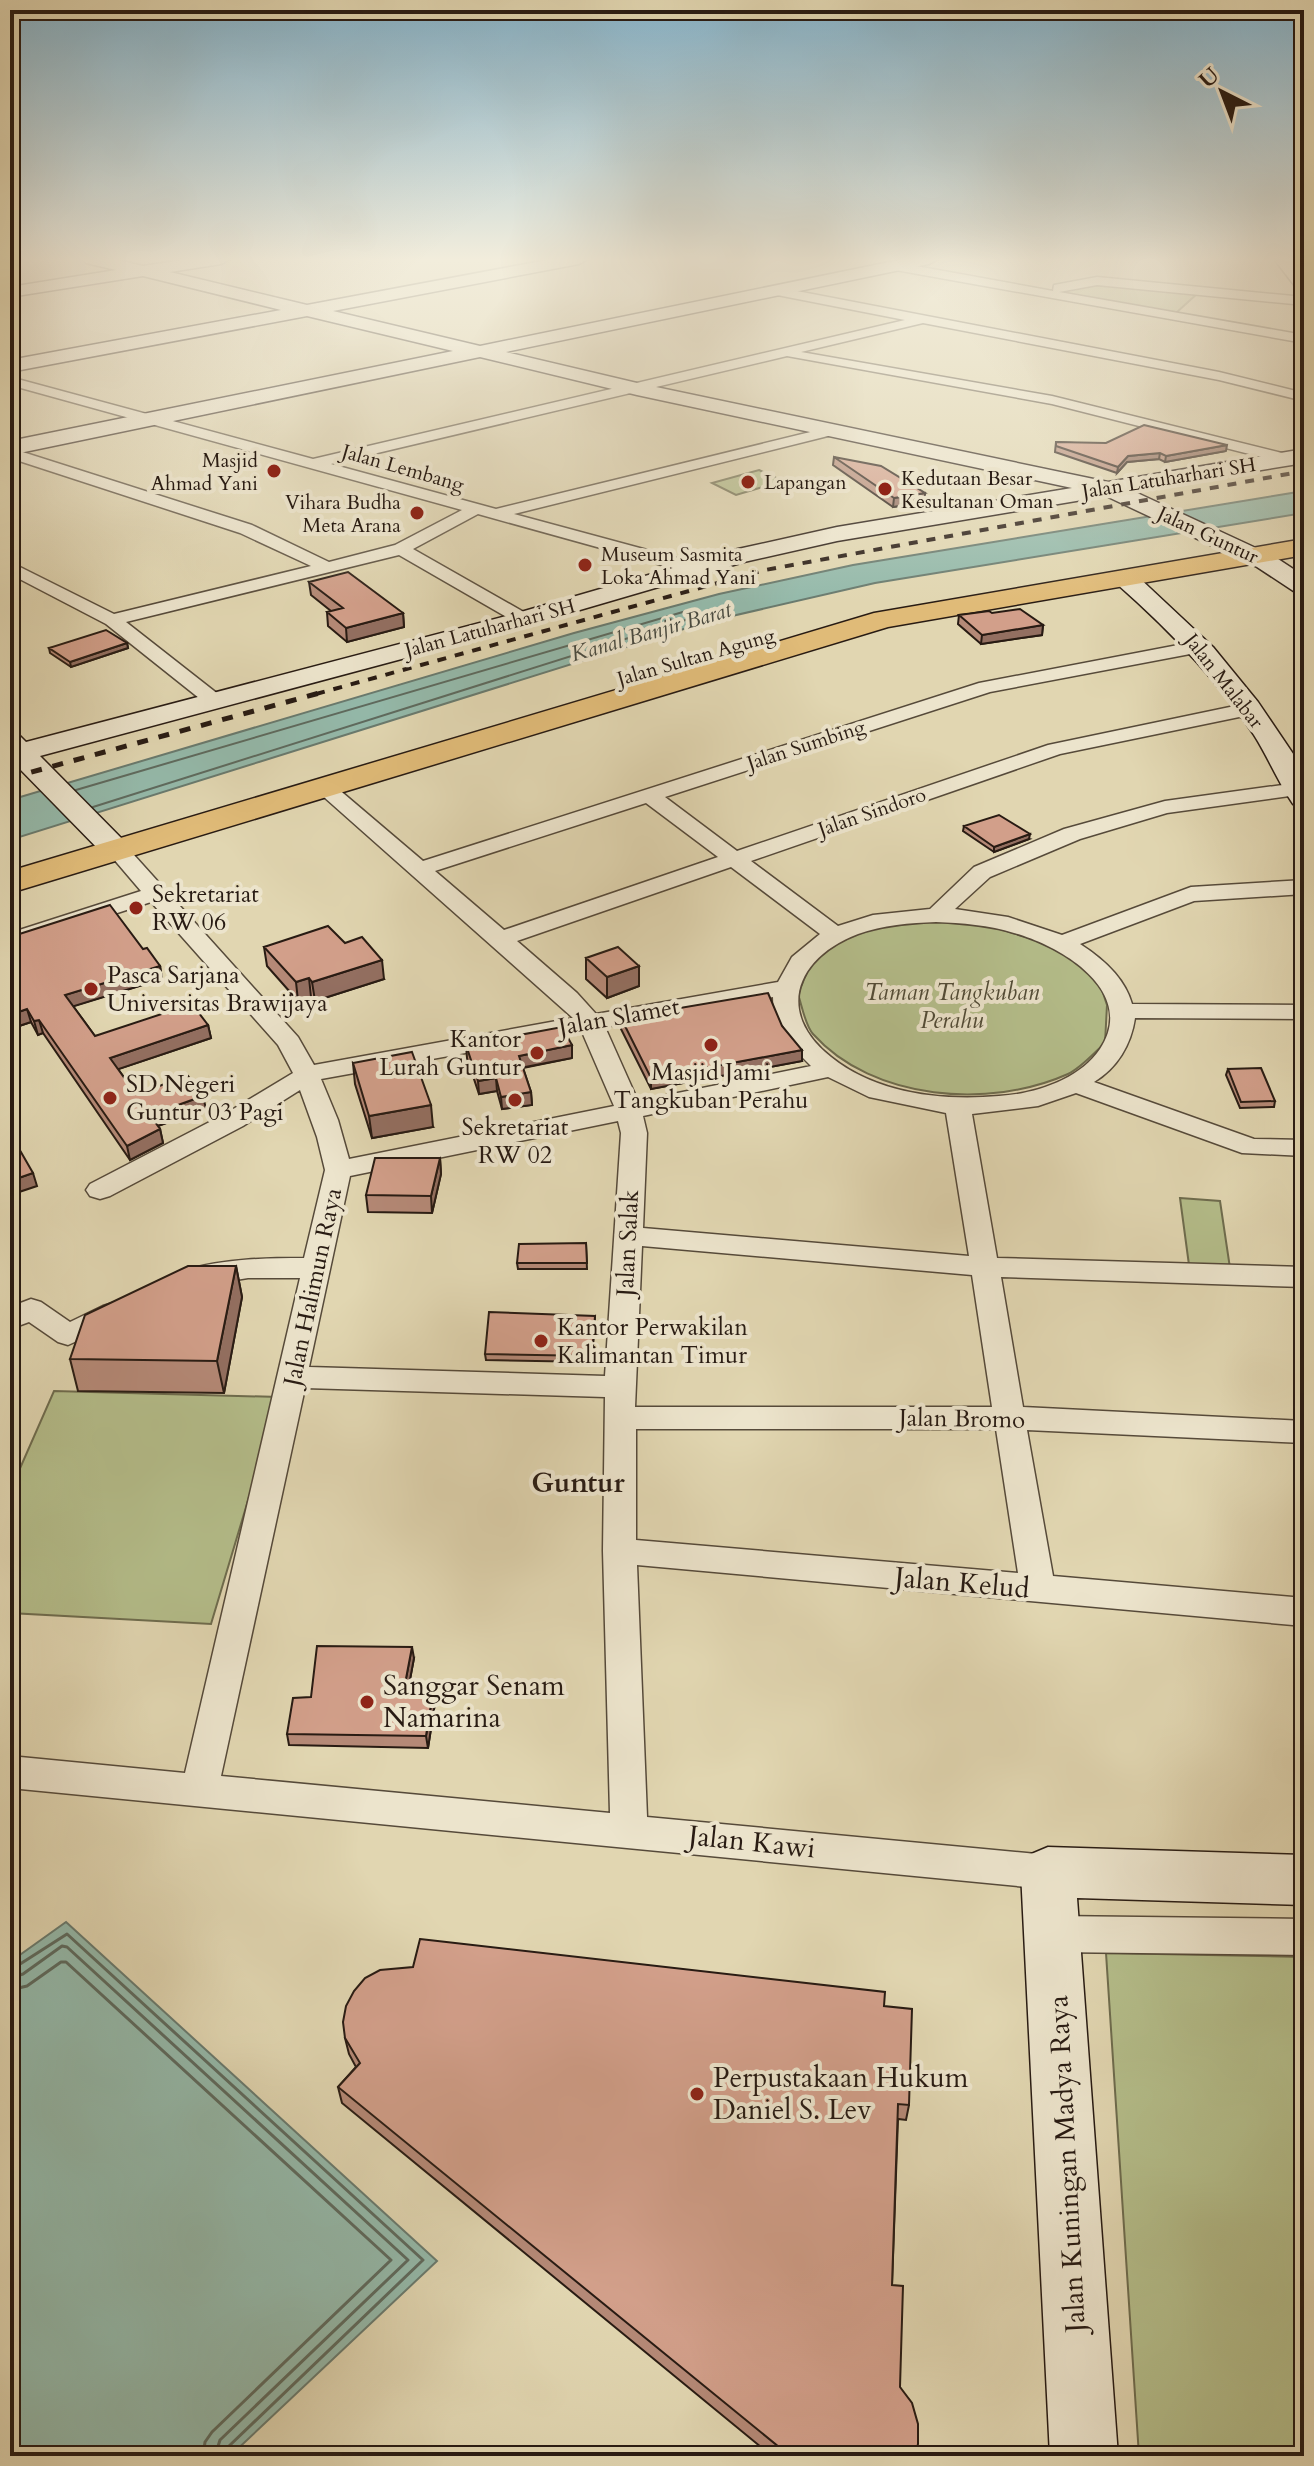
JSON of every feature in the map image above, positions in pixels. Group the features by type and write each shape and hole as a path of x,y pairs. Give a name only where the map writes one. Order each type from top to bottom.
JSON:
{"main road":[{"name":"Jalan Sultan Agung","path":"105,837 884,619 1304,532"},
{"name":"Jalan Sultan Agung","path":"1076,580 1126,579 1233,546 1304,547"},
{"name":"Jalan Sultan Agung","path":"105,837 323,786 359,766"},
{"path":"10,860 105,837"},
{"path":"10,882 105,837"}],"street":[{"path":"10,450 370,374"},
{"path":"576,374 835,430 1072,488"},
{"path":"315,464 696,374"},
{"path":"901,374 1067,403 1296,457"},
{"path":"1209,374 1304,397"},
{"name":"Jalan Lembang","path":"10,381 693,568"},
{"path":"494,514 835,430"},
{"path":"10,450 246,529 329,568"},
{"name":"Jalan Latuharhari SH","path":"14,750 216,702 523,619 693,568 837,534 1072,488 1109,489 1296,457"},
{"name":"Jalan Guntur","path":"1109,489 1233,546 1304,587"},
{"path":"112,620 401,549 475,509"},
{"path":"401,549 523,619"},
{"path":"10,567 112,620 216,702"},
{"name":"Jalan Malabar","path":"1126,579 1173,619 1199,647 1249,709 1302,791"},
{"name":"Jalan Sumbing","path":"420,869 986,687 1199,647"},
{"name":"Jalan Sindoro","path":"501,939 1055,749 1249,709"},
{"path":"14,750 49,780 105,837"},
{"name":"Jalan Salak","path":"323,786 568,998 591,1023 629,1110 634,1133 620,1403 620,1551 629,1830"},
{"path":"936,915 982,872 1072,834 1165,807 1302,791"},
{"path":"650,796 836,935"},
{"name":"Jalan Halimun Raya","path":"105,837 289,1042 308,1074 334,1148 338,1170 200,1790"},
{"path":"1061,943 1191,894 1304,887"},
{"path":"10,941 157,893"},
{"path":"936,915 989,919 1061,943 1104,975 1120,1000 1122,1033 1114,1052 1098,1069 1076,1084 1013,1103 958,1107 884,1093 832,1069 802,1044 793,1030 785,1001 787,987 803,958 836,935 882,920 936,915"},
{"name":"Jalan Slamet","path":"100,1190 234,1120 308,1074 787,987"},
{"path":"1122,1011 1304,1012"},
{"path":"338,1170 832,1069"},
{"path":"1076,1084 1251,1147 1304,1148"},
{"path":"958,1107 1038,1590"},
{"path":"628,1236 984,1267 1304,1277"},
{"path":"175,1285 227,1270 318,1268"},
{"path":"10,1319 31,1309 68,1335 134,1303"},
{"name":"Jalan Bromo","path":"294,1377 620,1403 1304,1432"},
{"name":"Jalan Kelud","path":"620,1551 1304,1612"},
{"name":"Jalan Kawi","path":"10,1772 1048,1872 1304,1880"},
{"name":"Jalan Kuningan Madya Raya","path":"1048,1872 1084,2456"},
{"path":"1053,1934 1304,1937"}],"green space":[{"name":"Lapangan","path":"759,470 783,481 736,495 712,483"},
{"name":"Taman Tangkuban Perahu","path":"905,918 964,918 1065,949 1097,975 1107,1005 1105,1043 1068,1074 1004,1092 969,1094 934,1092 899,1085 867,1073 838,1056 813,1034 802,1010 798,994 811,962 844,937"},
{"path":"1180,1198 1220,1201 1230,1268 1189,1265"},
{"path":"54,1391 279,1397 211,1624 10,1613 10,1491"},
{"path":"1106,1953 1304,1957 1304,2456 1139,2456"}],"water":[{"name":"Kanal Banjir Barat","path":"1304,491 1304,513 875,583 706,622 10,840 10,800 574,633 719,594 853,565"},
{"path":"66,1922 437,2261 230,2456 10,2456 10,1962"}],"building":[{"path":"1144,425 1227,445 1166,456 1160,453 1128,456 1118,467 1056,446 1056,442 1106,443"},
{"path":"834,457 881,466 925,493 894,498"},
{"path":"348,572 403,613 346,628 327,612 343,608 309,582"},
{"path":"1020,609 1043,625 982,635 959,615 992,613"},
{"path":"106,630 127,643 70,662 49,648"},
{"path":"999,815 1030,834 994,847 964,826"},
{"path":"110,905 160,966 65,995 95,1036 192,1004 208,1025 110,1058 136,1094 188,1076 203,1096 150,1115 160,1129 127,1146 39,1020 34,1021 27,1009 10,1015 10,937"},
{"path":"328,926 345,943 362,937 382,960 312,982 309,978 296,982 264,947"},
{"path":"618,947 639,966 607,977 586,958"},
{"name":"Masjid Jami Tangkuban Perahu","path":"768,993 782,1026 802,1050 651,1078 621,1018"},
{"path":"562,1027 572,1045 519,1056 531,1092 501,1097 496,1078 478,1081 466,1045"},
{"path":"412,1052 431,1105 369,1116 353,1063"},
{"path":"1261,1068 1275,1101 1241,1102 1228,1069"},
{"path":"10,1133 33,1173 10,1181"},
{"path":"375,1158 440,1158 431,1196 366,1195"},
{"path":"586,1243 587,1263 517,1263 519,1244"},
{"path":"188,1266 236,1266 217,1361 70,1359 85,1315"},
{"name":"Kantor Perwakilan Kalimantan Timur","path":"489,1312 595,1316 592,1356 485,1354"},
{"name":"Sanggar Senam Namarina","path":"317,1646 412,1647 404,1689 433,1692 426,1736 287,1734 293,1698 311,1697"},
{"path":"420,1939 885,1992 884,2006 912,2009 909,2105 898,2104 892,2285 903,2286 900,2387 912,2403 918,2424 915,2456 790,2456 338,2087 360,2063 345,2038 343,2022 346,2006 354,1991 365,1978 380,1970 413,1967"}],"railway":[{"path":"316,694 765,570 1304,471"},
{"path":"10,778 323,692"}],"place":[{"name":"Masjid Ahmad Yani","path":"274,471"},
{"name":"Lapangan","path":"748,482"},
{"name":"Kedutaan Besar Kesultanan Oman","path":"885,489"},
{"name":"Vihara Budha Meta Arana","path":"417,513"},
{"name":"Museum Sasmita Loka Ahmad Yani","path":"585,565"},
{"name":"Sekretariat RW 06","path":"136,908"},
{"name":"Pasca Sarjana Universitas Brawijaya","path":"91,989"},
{"name":"Masjid Jami Tangkuban Perahu","path":"711,1045"},
{"name":"Kantor Lurah Guntur","path":"537,1053"},
{"name":"SD Negeri Guntur 03 Pagi","path":"110,1098"},
{"name":"Sekretariat RW 02","path":"515,1100"},
{"name":"Kantor Perwakilan Kalimantan Timur","path":"541,1341"},
{"name":"Sanggar Senam Namarina","path":"367,1702"},
{"name":"Perpustakaan Hukum Daniel S. Lev","path":"697,2094"}],"district":[{"name":"Guntur","path":"578,1483"}]}
